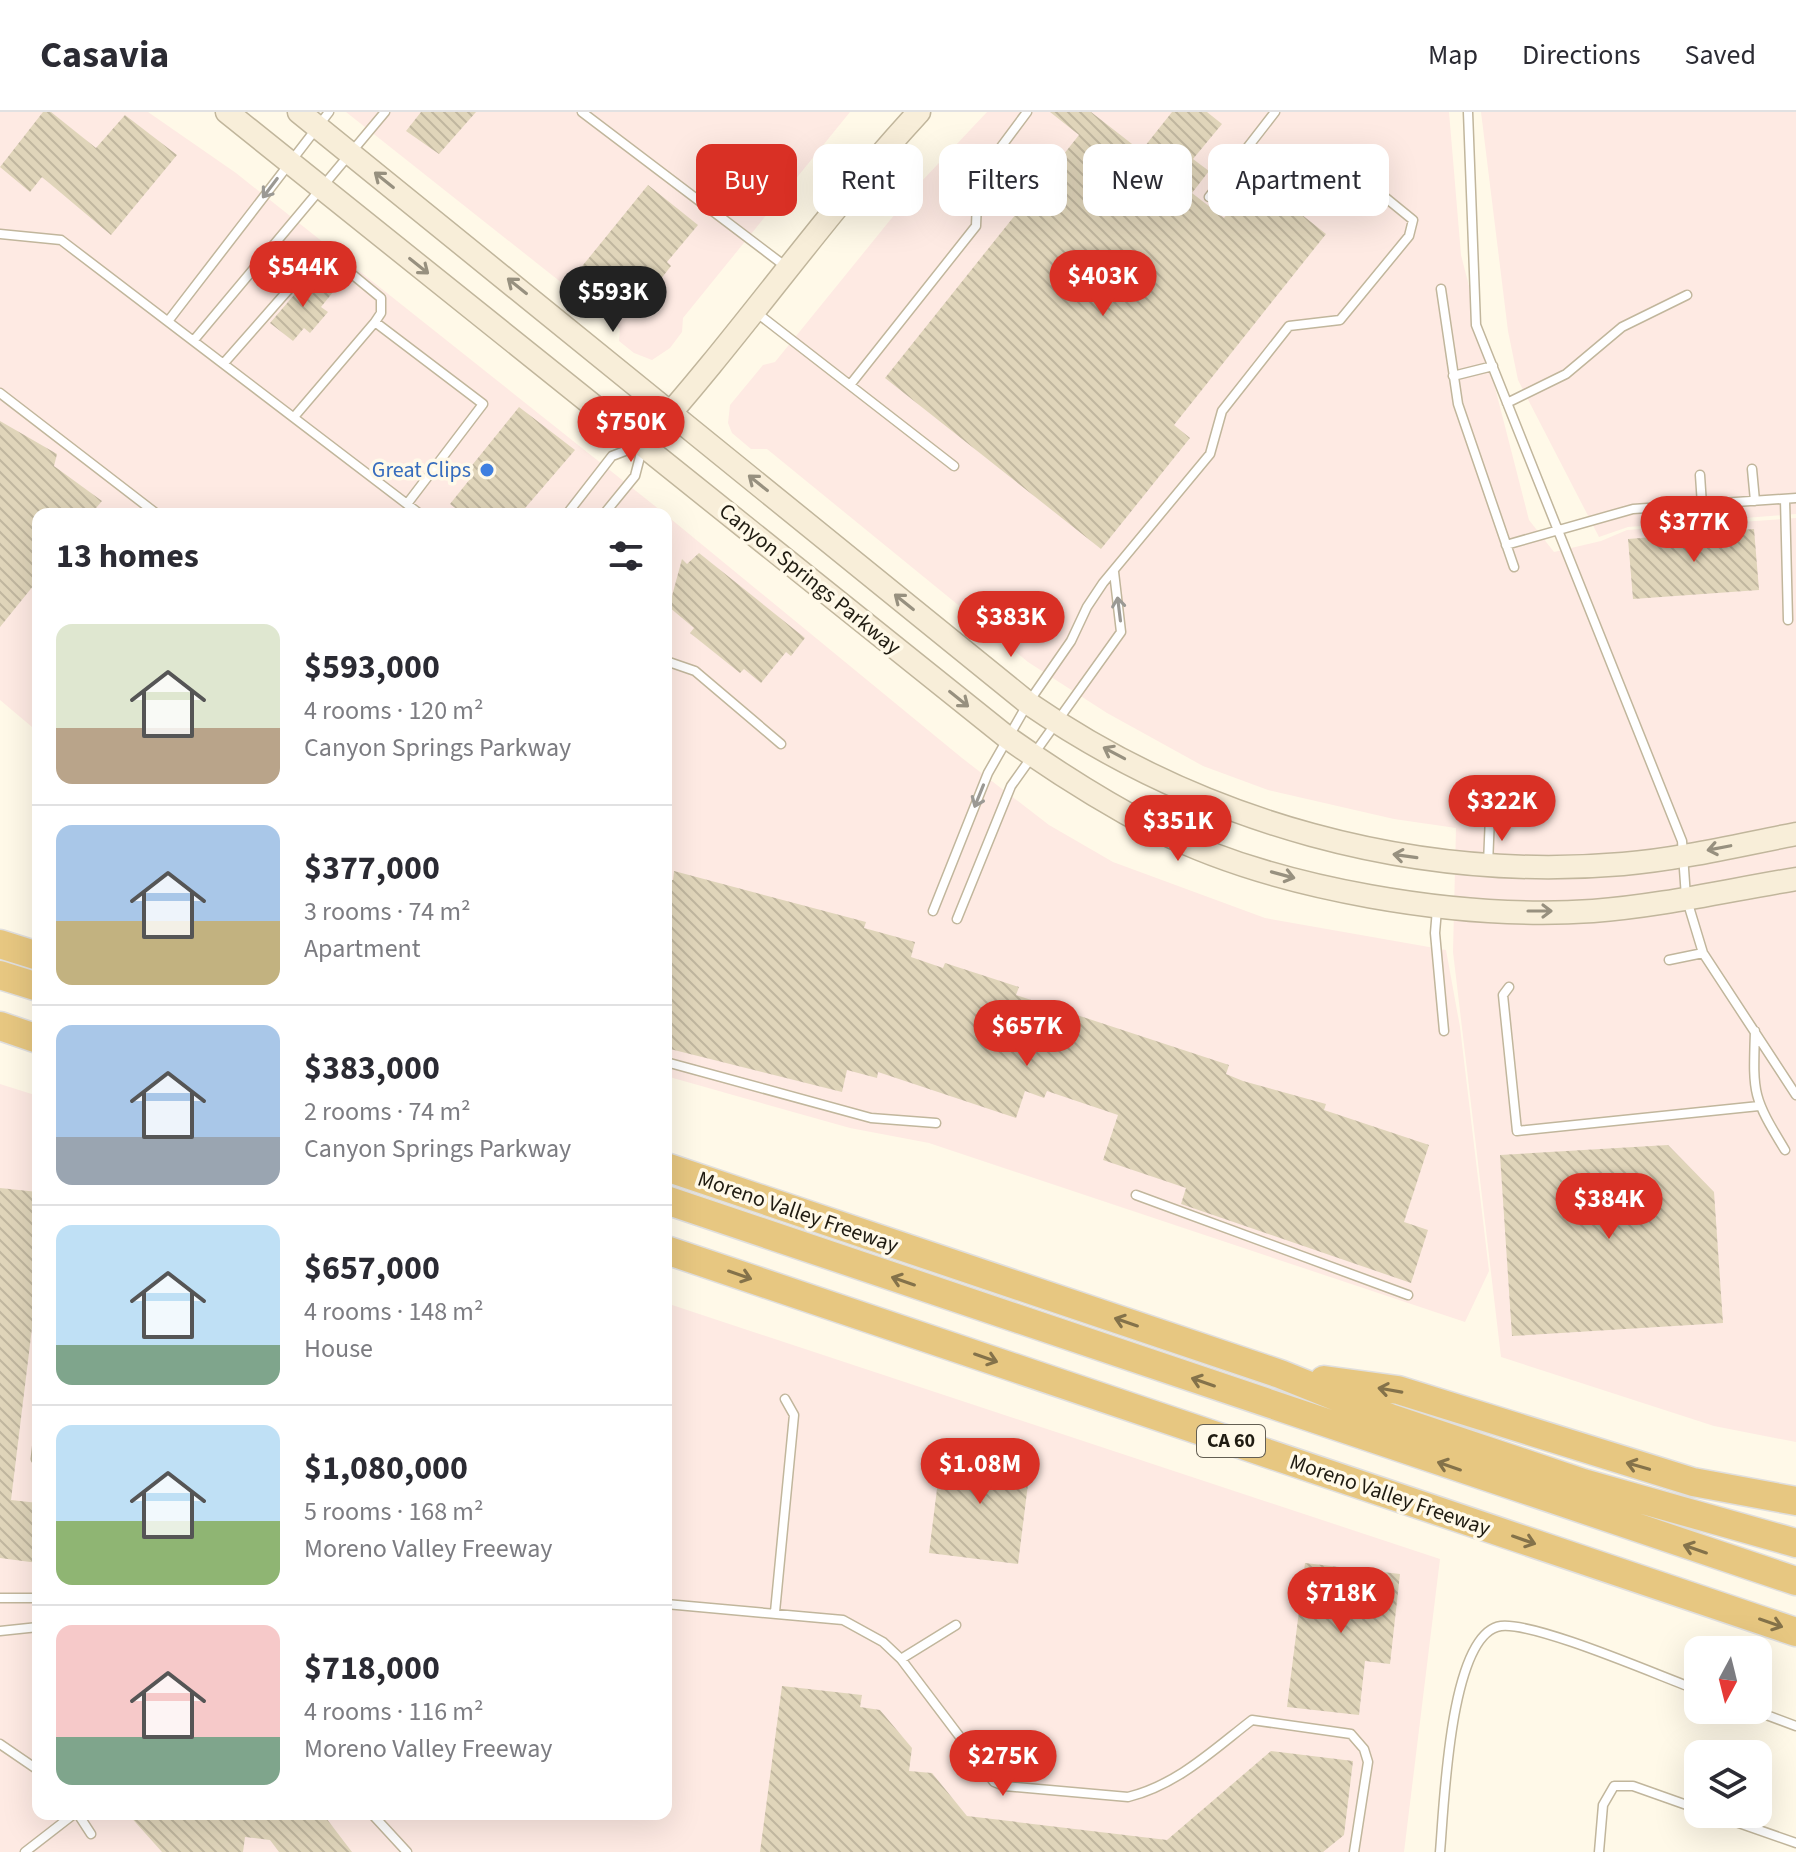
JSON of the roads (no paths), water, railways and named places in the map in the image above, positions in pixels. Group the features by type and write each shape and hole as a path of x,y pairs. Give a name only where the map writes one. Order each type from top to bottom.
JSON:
{"highway":[{"path":"0,975 32,985"},
{"path":"0,1026 32,1037"},
{"name":"Moreno Valley Freeway","path":"672,1169 1280,1374 1390,1418 1583,1483 1796,1543"},
{"path":"672,1202 1796,1581"},
{"name":"Moreno Valley Freeway","path":"672,1252 1796,1632"},
{"path":"1280,1374 1398,1390 1693,1482 1796,1501"}],"street":[{"name":"Canyon Springs Parkway","path":"227,112 1008,738 1062,777 1159,831 1250,866 1345,892 1502,911 1594,911 1796,879"},
{"path":"643,444 919,112"},
{"name":"Canyon Springs Parkway","path":"315,117 350,153 673,411 1028,703 1057,722 1209,802 1261,822 1398,855 1488,865 1624,864 1796,834"}],"lane":[{"path":"194,340 385,112"},
{"path":"582,112 788,268"},
{"path":"850,385 976,226 978,178 1027,112"},
{"path":"1250,144 1275,112"},
{"path":"1468,112 1476,325 1682,841 1686,897 1703,953 1796,1095"},
{"path":"169,320 290,162 315,117"},
{"path":"933,911 988,773 1028,703 1071,641 1087,607 1210,454 1222,411 1289,326 1340,320 1409,236 1413,220 1389,200"},
{"path":"0,234 61,240 412,508"},
{"path":"224,363 318,256 330,256 381,298 381,313 294,417"},
{"path":"1441,289 1458,404 1514,567"},
{"path":"1507,403 1566,374 1622,327 1687,295"},
{"path":"753,310 954,466"},
{"path":"375,322 483,404 407,504"},
{"path":"1453,376 1493,366"},
{"path":"0,393 149,508"},
{"path":"572,508 612,456 643,444"},
{"path":"609,508 635,476 643,444"},
{"path":"1752,469 1755,501"},
{"path":"1700,475 1702,505"},
{"path":"1506,545 1633,509 1796,498"},
{"path":"1785,499 1788,620"},
{"path":"957,919 1011,786 1121,632 1114,572"},
{"path":"672,663 695,671 781,744"},
{"path":"1488,865 1491,792"},
{"path":"1438,905 1435,933 1444,1031"},
{"path":"1669,960 1703,953"},
{"path":"1509,987 1503,995 1517,1131 1759,1106"},
{"path":"1755,1030 1753,1089 1759,1106 1785,1150"},
{"path":"672,1064 871,1118 936,1123"},
{"path":"1136,1195 1408,1295"},
{"path":"775,1612 794,1415 785,1399"},
{"path":"0,1598 32,1598"},
{"path":"672,1604 843,1620 883,1642 901,1659 994,1782 1004,1786 1128,1797 1169,1783 1252,1720 1351,1734 1364,1749 1368,1762 1354,1852"},
{"path":"901,1659 956,1625"},
{"path":"1440,1852 1452,1719 1468,1660 1479,1637 1500,1626 1535,1630 1684,1685"},
{"path":"0,1631 32,1628"},
{"path":"1772,1717 1796,1726"},
{"path":"0,1744 32,1766"},
{"path":"1599,1852 1603,1805 1614,1786 1633,1786 1684,1804"},
{"path":"25,1852 68,1820"},
{"path":"80,1820 91,1834"},
{"path":"378,1820 407,1852"},
{"path":"1753,1828 1796,1843"}],"place":[{"name":"Great Clips","path":"487,470"}]}
